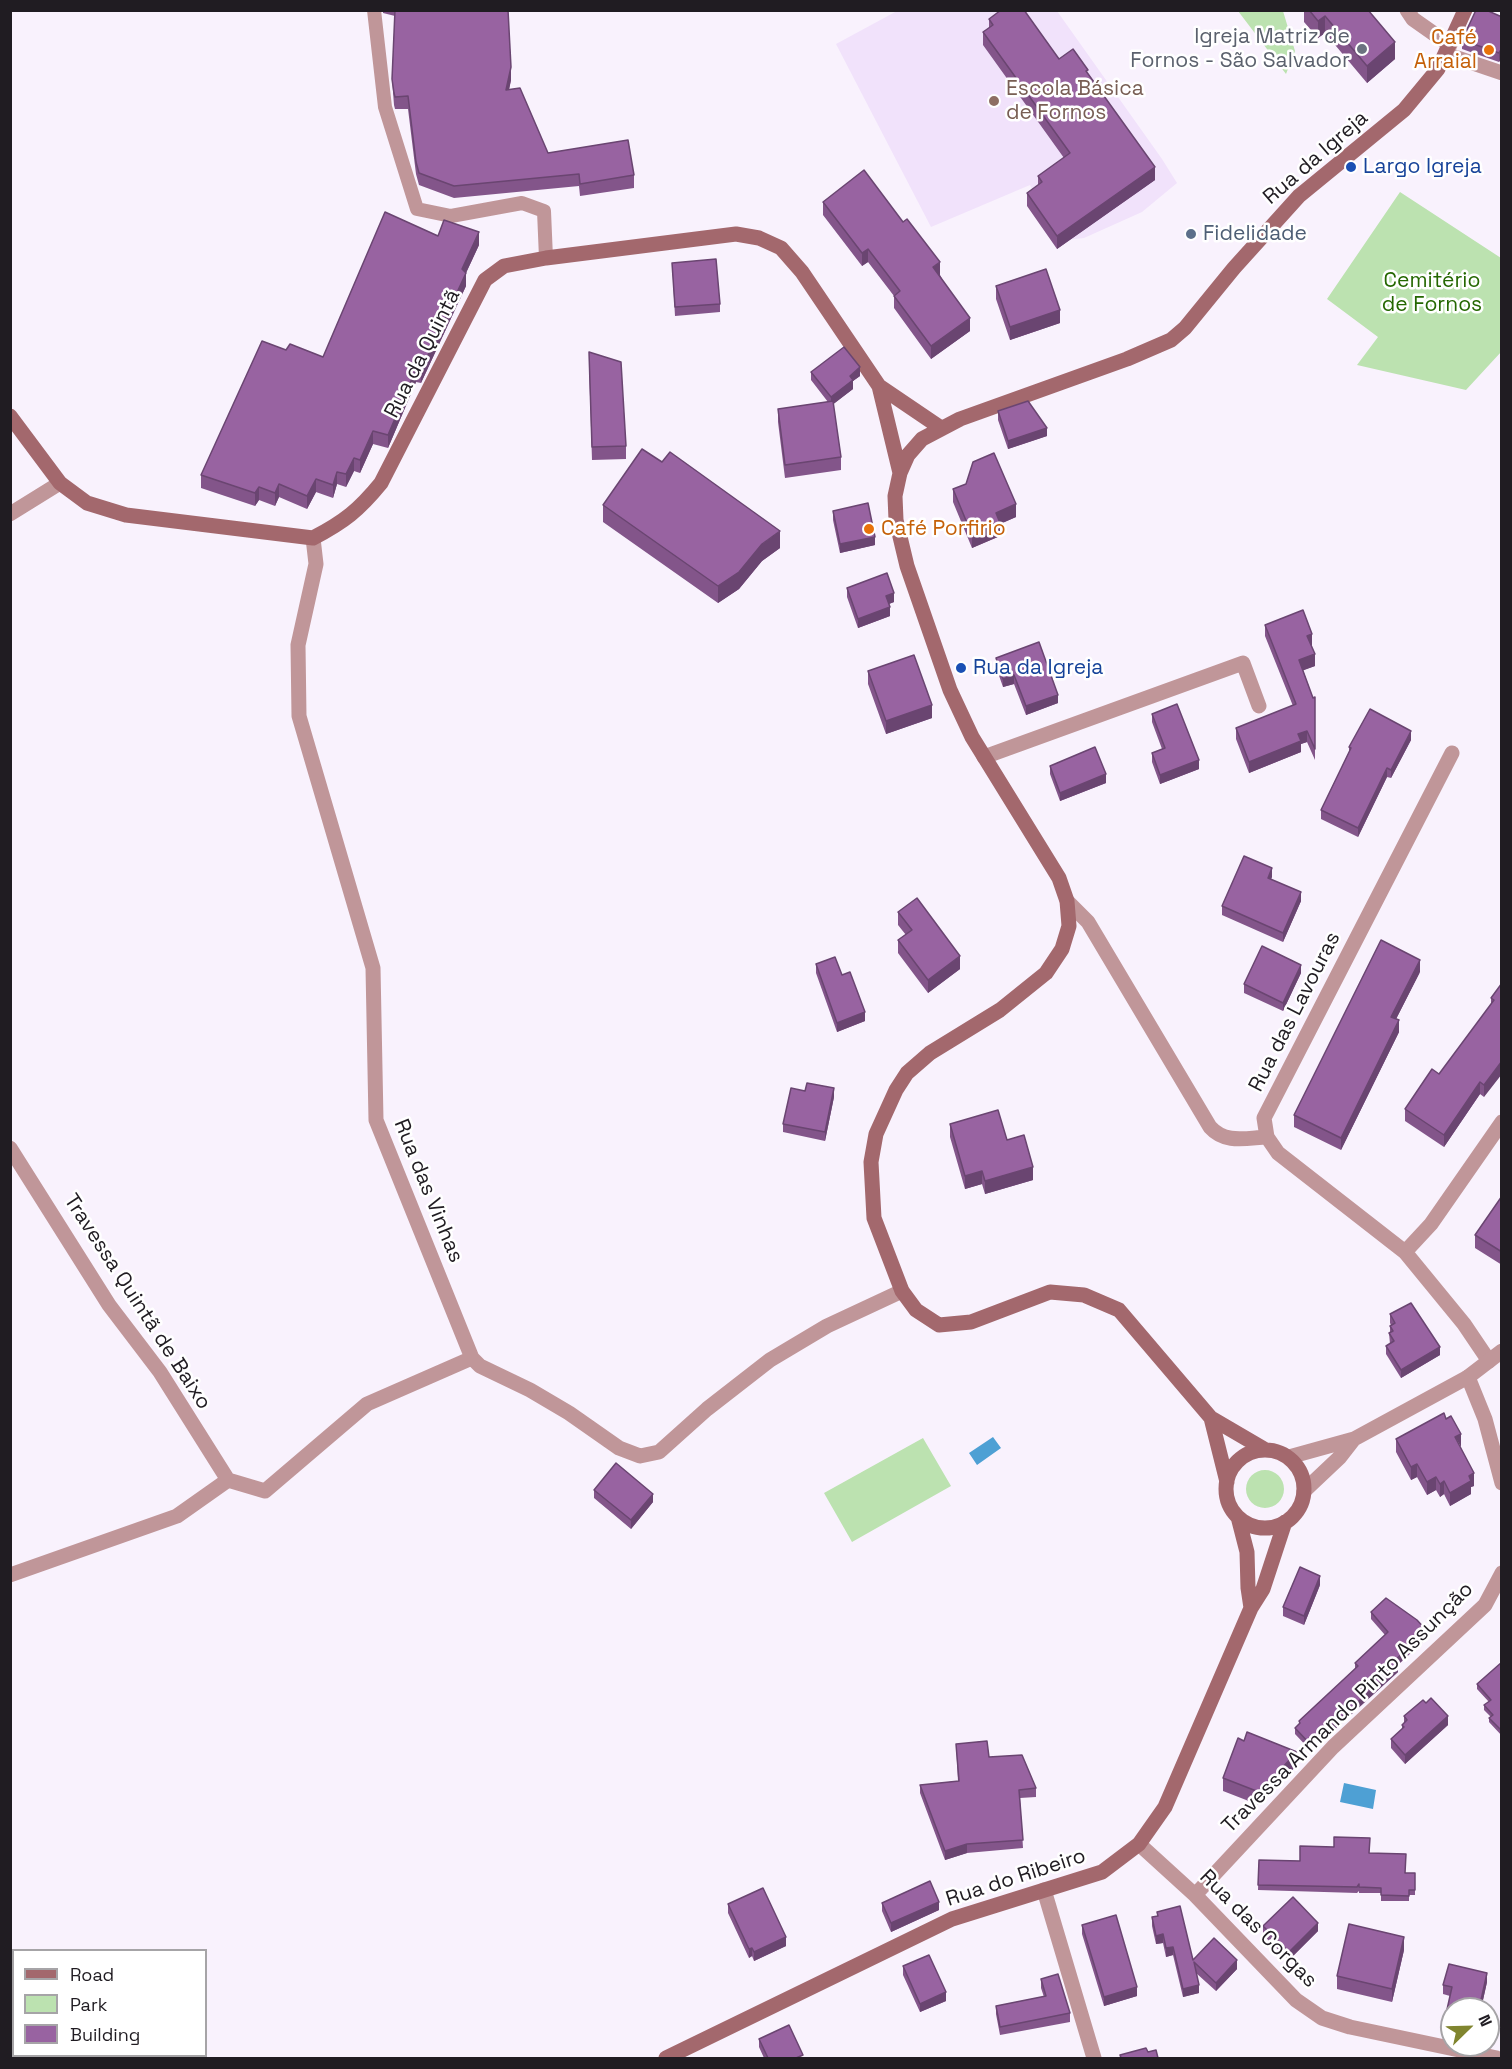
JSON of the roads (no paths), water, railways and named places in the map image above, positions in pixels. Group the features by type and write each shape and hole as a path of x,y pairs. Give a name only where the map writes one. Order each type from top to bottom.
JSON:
{"main road":[{"name":"Rua da Igreja","path":"1264,1449 1211,1418 1119,1310 1084,1295 1050,1292 971,1322 939,1325 916,1310 902,1290 874,1218 871,1162 876,1134 886,1108 907,1073 930,1053 999,1010 1046,973 1062,949 1069,926 1067,901 1059,879 972,737 951,690 907,566 894,496 900,472 908,455 922,439 941,428 979,411 1127,359 1172,340 1185,328 1234,268 1299,196 1404,110 1428,83 1448,50 1466,10"},
{"name":"Rua da Quintã","path":"313,538 336,526 360,508 381,483 485,280 504,266 546,258 736,234 759,238 781,248 802,272 879,386 900,472"},
{"name":"Rua da Quintã","path":"879,386 941,428"},
{"path":"10,416 60,483 87,503 126,515 313,538"},
{"name":"Rua da Igreja","path":"1211,1418 1227,1482"},
{"path":"1264,1449 1277,1451 1289,1457 1298,1467 1303,1479 1304,1491 1301,1504 1294,1514 1285,1522 1273,1527 1249,1524 1238,1517 1227,1495 1227,1482 1231,1469 1239,1459 1251,1452 1264,1449"},
{"name":"Rua do Ribeiro","path":"1238,1517 1245,1540 1251,1608"},
{"name":"Rua do Ribeiro","path":"666,2058 952,1919 1102,1872 1138,1844 1165,1807 1251,1608 1263,1589 1285,1522"}],"street":[{"path":"1407,10 1413,19 1448,50 1502,73"},
{"path":"10,514 60,483"},
{"name":"Rua das Vinhas","path":"313,538 316,564 298,645 299,716 373,968 376,1120 472,1358"},
{"path":"984,757 1242,663 1259,706"},
{"name":"Rua das Lavouras","path":"1267,1137 1264,1118 1452,753"},
{"path":"1067,901 1088,922 1210,1127 1218,1136 1231,1139 1267,1137 1278,1153 1405,1252 1464,1324 1495,1356 1468,1377 1354,1439 1289,1457"},
{"path":"1405,1252 1431,1224 1502,1122"},
{"name":"Travessa Quintã de Baixo","path":"10,1148 109,1305 160,1372 228,1480"},
{"path":"10,1575 177,1516 228,1480 265,1491 368,1404 472,1358 480,1366 530,1390 570,1413 619,1449 640,1456 659,1452 707,1409 770,1360 827,1326 902,1290"},
{"path":"1468,1377 1485,1419 1502,1483"},
{"path":"1304,1491 1340,1457 1354,1439"},
{"name":"Travessa Armando Pinto Assunção","path":"1195,1895 1333,1747 1485,1605 1502,1573"},
{"name":"Rua das Corgas","path":"1138,1844 1195,1895 1296,2000 1322,2018 1350,2027 1497,2058"},
{"path":"1044,1890 1094,2058"}],"lane":[{"path":"374,10 386,107 417,209 451,216 522,203 544,211 546,258"}],"water":[{"path":"993,1437 1001,1448 977,1465 969,1453"},
{"path":"1344,1783 1376,1790 1373,1809 1340,1802"}],"place":[{"name":"Igreja Matriz de Fornos - São Salvador","path":"1362,49"},
{"name":"Café Arraial","path":"1489,50"},
{"name":"Escola Básica de Fornos","path":"994,101"},
{"name":"Largo Igreja","path":"1351,167"},
{"name":"Fidelidade","path":"1191,234"},
{"name":"Café Porfirio","path":"869,529"},
{"name":"Rua da Igreja","path":"961,668"}],"park label":[{"name":"Cemitério de Fornos","path":"1432,293"}]}
